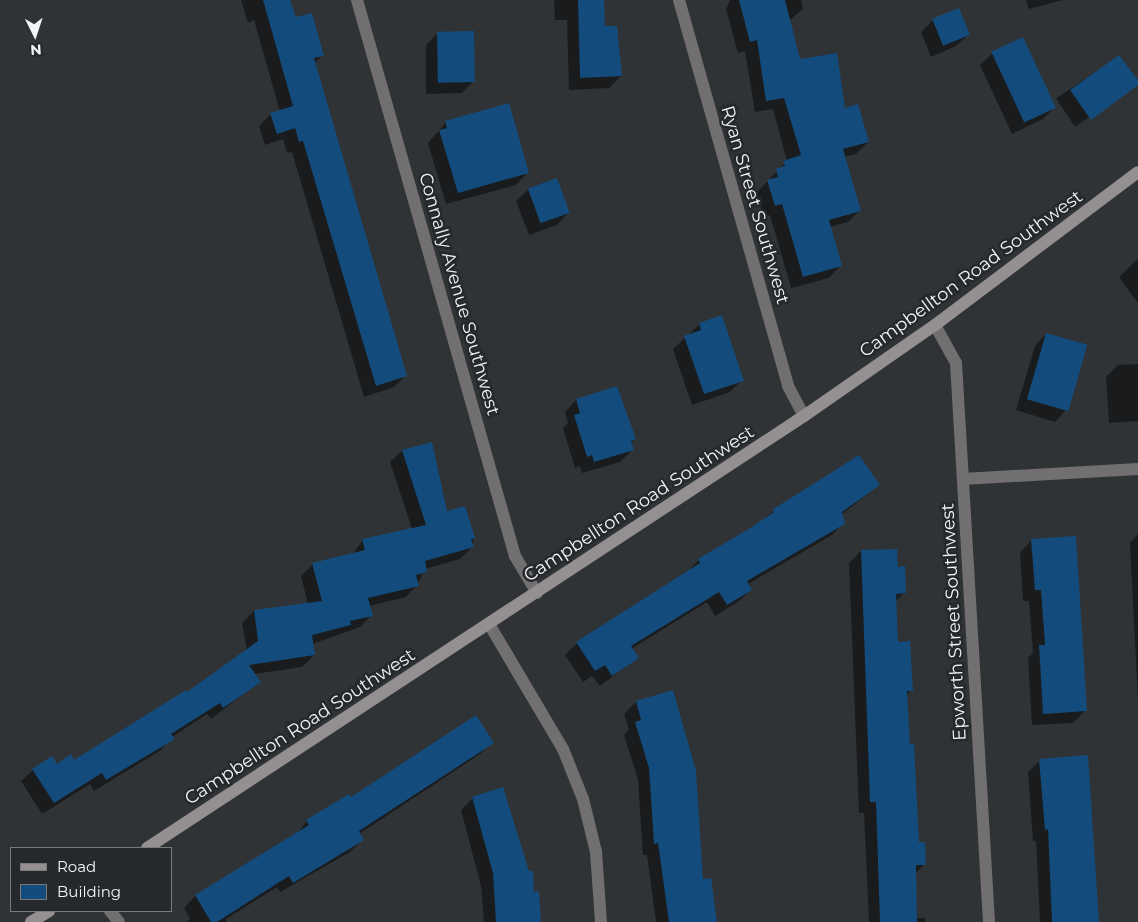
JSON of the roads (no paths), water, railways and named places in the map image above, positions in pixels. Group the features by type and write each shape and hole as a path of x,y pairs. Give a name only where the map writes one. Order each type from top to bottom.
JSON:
{"main road":[{"name":"Campbellton Road Southwest","path":"149,847 804,416 935,325 1138,172"},
{"path":"31,922 48,912"}],"street":[{"name":"Connally Avenue Southwest","path":"357,0 515,556 537,593"},
{"name":"Ryan Street Southwest","path":"679,0 788,386 804,416"},
{"name":"Epworth Street Southwest","path":"935,325 956,363 989,922"},
{"path":"963,479 1138,469"},
{"path":"488,624 564,749 583,799 596,852 601,922"},
{"path":"111,912 119,922"}]}
